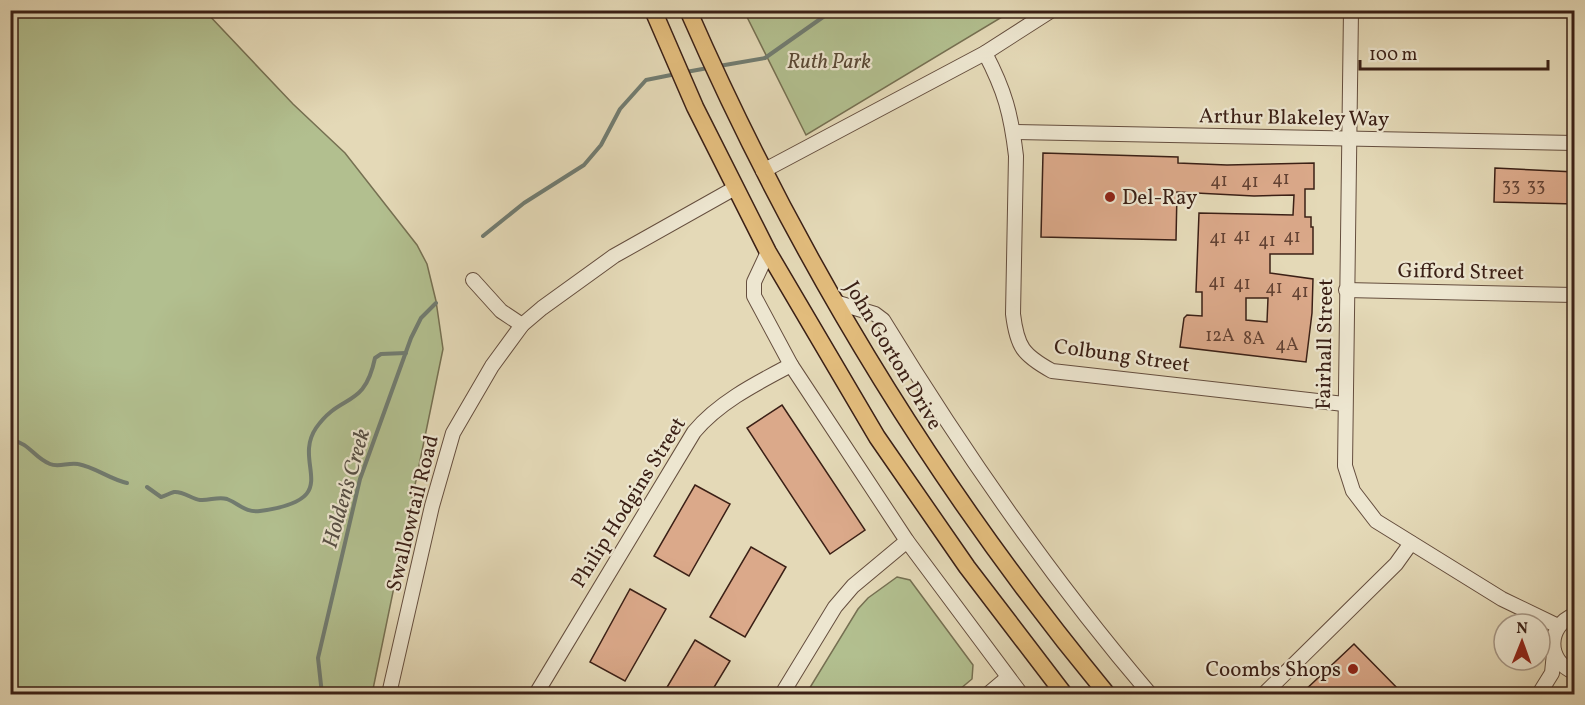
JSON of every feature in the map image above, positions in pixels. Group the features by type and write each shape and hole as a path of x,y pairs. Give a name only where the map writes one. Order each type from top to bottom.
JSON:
{"main road":[{"path":"654,10 695,107 768,252 877,437 967,567 1064,694"},
{"name":"John Gorton Drive","path":"688,10 728,101 763,171 835,302 902,414 945,481 999,557 1107,694"}],"street":[{"path":"763,171 985,53 1052,10"},
{"name":"Fairhall Street","path":"1351,10 1344,466 1353,491 1376,521 1502,598 1558,627"},
{"name":"Colbung Street","path":"985,53 1004,90 1013,132 1016,156 1013,314 1016,339 1029,359 1052,371 1344,404"},
{"name":"Arthur Blakeley Way","path":"1013,132 1575,143"},
{"name":"Swallowtail Road","path":"389,694 432,506 453,433 492,366 522,325 614,256 735,188"},
{"path":"768,252 754,282 754,296 791,364 907,541 1021,694"},
{"path":"473,280 501,311 522,325"},
{"name":"Gifford Street","path":"1346,290 1575,295"},
{"path":"835,302 875,314 883,320 934,402 1015,521 1108,646 1150,694"},
{"name":"Philip Hodgins Street","path":"536,694 694,432 705,419 738,395 791,364"},
{"path":"782,694 835,607 853,586 907,541"},
{"path":"1263,694 1396,564 1411,543"},
{"name":"Fairhall Street","path":"1502,598 1517,612"},
{"path":"1539,694 1552,673 1553,648 1558,627 1575,615"},
{"path":"1553,648 1565,667 1575,672"},
{"path":"988,694 1007,678"}],"green space":[{"path":"10,11 205,11 293,104 345,153 417,245 427,264 436,301 443,349 372,694 11,694"},
{"name":"Ruth Park","path":"744,11 1012,11 806,135"},
{"path":"897,577 910,580 973,665 972,679 954,694 806,694 858,609 868,598"}],"building":[{"path":"1043,153 1178,157 1178,163 1227,165 1314,163 1314,189 1305,189 1305,217 1311,217 1313,254 1270,254 1270,273 1313,279 1312,313 1306,362 1180,347 1184,318 1187,315 1202,316 1202,292 1196,292 1199,213 1293,215 1294,195 1254,196 1177,192 1176,240 1041,237","holes":["1246,298 1268,298 1267,322 1246,320"]},
{"path":"1495,168 1575,172 1575,204 1494,202"},
{"path":"782,405 865,530 830,554 747,428"},
{"path":"695,485 730,504 689,576 654,556"},
{"path":"751,547 786,567 745,637 710,617"},
{"path":"630,589 666,609 625,681 590,662"},
{"path":"695,640 730,661 710,694 663,694"},
{"name":"Coombs Shops","path":"1354,644 1403,694 1301,694"}],"waterway":[{"name":"Holden's Creek","path":"719,66 765,58 833,10"},
{"name":"Holden's Creek","path":"686,72 708,68"},
{"name":"Holden's Creek","path":"483,236 524,203 584,165 601,145 620,109 646,80 676,74"},
{"name":"Holden's Creek","path":"322,694 318,658 360,479 411,338 421,318 436,303"},
{"path":"147,487 161,497 177,492 200,500 224,498 255,511 286,506 302,498 309,489 310,442 316,428 334,409 358,394 365,386 375,358 381,354 406,353"},
{"path":"10,439 23,444 50,464 84,466 127,483"}],"place":[{"name":"Del-Ray","path":"1110,197"},
{"name":"Coombs Shops","path":"1353,669"}]}
